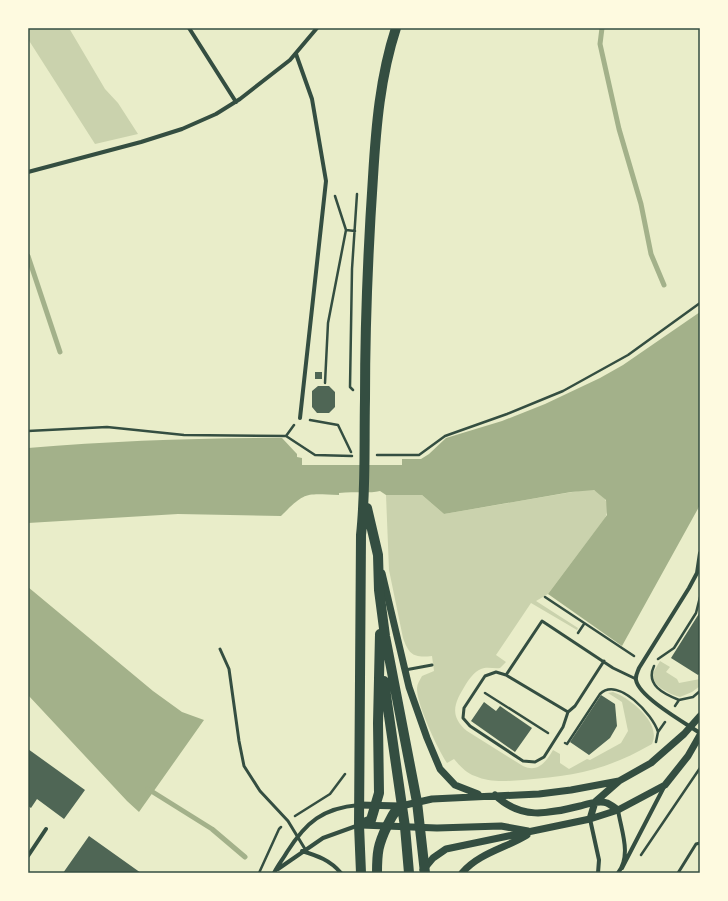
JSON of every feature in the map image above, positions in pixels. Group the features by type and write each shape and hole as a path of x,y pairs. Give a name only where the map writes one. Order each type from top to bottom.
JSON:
{"main road":[{"path":"361,873 359,805 361,535 365,500 364,398 369,234 377,119 385,69 396,28"},
{"path":"359,821 371,820 377,804 379,793 378,723 380,658 378,555 365,500"},
{"path":"379,590 385,636 417,802 421,828 424,871"},
{"path":"380,658 405,827 408,873"},
{"path":"377,873 379,845 393,813 401,806"}],"street":[{"path":"190,28 236,102"},
{"path":"28,172 182,129 216,114 236,102 296,54 317,28"},
{"path":"296,54 312,99 326,181 300,418"},
{"path":"618,873 665,785 688,756 700,734 670,714 639,688 636,678 644,660 697,573 700,553"},
{"path":"378,555 405,670 427,738 440,769 455,785 470,792 487,796"},
{"path":"598,873 599,860 590,819 594,802 619,781 651,763 700,716"},
{"path":"275,872 298,835 308,824 325,812 341,807 377,804 401,806 432,799 539,794 619,781"},
{"path":"424,871 446,849 590,819 618,810 665,785"},
{"path":"495,795 506,805 524,813 534,813 594,802 607,803 618,810 625,839 622,868"},
{"path":"275,872 303,850 323,838 359,821 388,826 421,828 502,826 532,831"},
{"path":"28,856 46,829"},
{"path":"462,873 484,855 513,843 532,831"},
{"path":"303,850 330,862 341,873"}],"lane":[{"path":"506,675 542,621 624,675 636,678"},
{"path":"220,649 230,669 239,741 244,766 260,791 298,835 303,850"},
{"path":"568,712 506,675 496,672 485,676 464,708 463,718 470,726 523,761 535,762 544,757 563,727 568,712 575,706 604,661"},
{"path":"405,670 432,666"},
{"path":"678,873 696,844 700,843"}],"path":[{"path":"325,384 328,323 346,230 335,196 326,181"},
{"path":"346,230 369,234"},
{"path":"286,436 300,418 338,424 353,456"},
{"path":"545,597 634,656 654,665"},
{"path":"700,597 696,613 674,648 661,656 654,665 650,678 653,684 666,694 679,700 693,697 700,691"},
{"path":"578,633 584,624"},
{"path":"571,629 584,637"},
{"path":"654,746 658,732 679,700"},
{"path":"637,861 700,768"},
{"path":"302,810 330,794 345,774"},
{"path":"259,873 279,829"}],"shaded area":[{"path":"28,28 69,28 105,89 118,103 138,134 95,144 28,39"},
{"path":"700,312 700,505 622,646 548,594 607,515 606,500 594,490 571,492 444,514 422,495 386,495 380,491 344,492 339,493 339,495 319,494 307,496 301,498 281,516 178,514 28,523 28,448 155,440 282,438 297,454 297,457 302,458 302,465 402,465 402,459 421,459 429,454 446,438 502,421 545,404 600,378 623,365"},
{"path":"590,489 599,493 605,499 607,503 607,513 605,518 548,594 536,601 578,628 577,630 531,603 496,655 506,662 500,668 483,668 472,675 456,703 455,714 461,725 467,731 523,766 533,768 541,765 553,750 560,754 560,763 569,769 587,759 590,760 621,743 628,731 622,702 608,693 613,692 628,700 643,712 649,720 653,728 654,736 652,744 636,753 605,766 574,774 505,781 487,780 472,775 463,769 454,759 447,763 433,738 420,704 417,688 422,676 434,671 432,656 416,656 410,652 403,638 389,570 386,495 422,495 444,514"},
{"path":"28,587 153,691 182,712 204,720 139,812 28,695"},
{"path":"660,661 670,667 666,672 677,679 679,683 700,679 700,686 692,692 680,697 663,690 656,683 653,676"}],"building":[{"path":"315,372 322,372 322,379 315,379"},
{"path":"318,386 329,386 335,392 335,407 329,413 317,413 312,407 312,391"},
{"path":"700,612 700,673 698,675 671,658"},
{"path":"601,695 615,704 617,726 610,738 589,755 570,742"},
{"path":"484,702 496,711 500,706 532,728 515,752 471,721"},
{"path":"28,749 85,790 64,819 37,799 31,808 28,806"},
{"path":"89,836 141,873 63,873"}],"waterway":[{"path":"602,28 600,44 619,129 641,204 651,254 664,285"},
{"path":"28,256 60,352"},
{"path":"148,789 212,829 245,857"}]}
